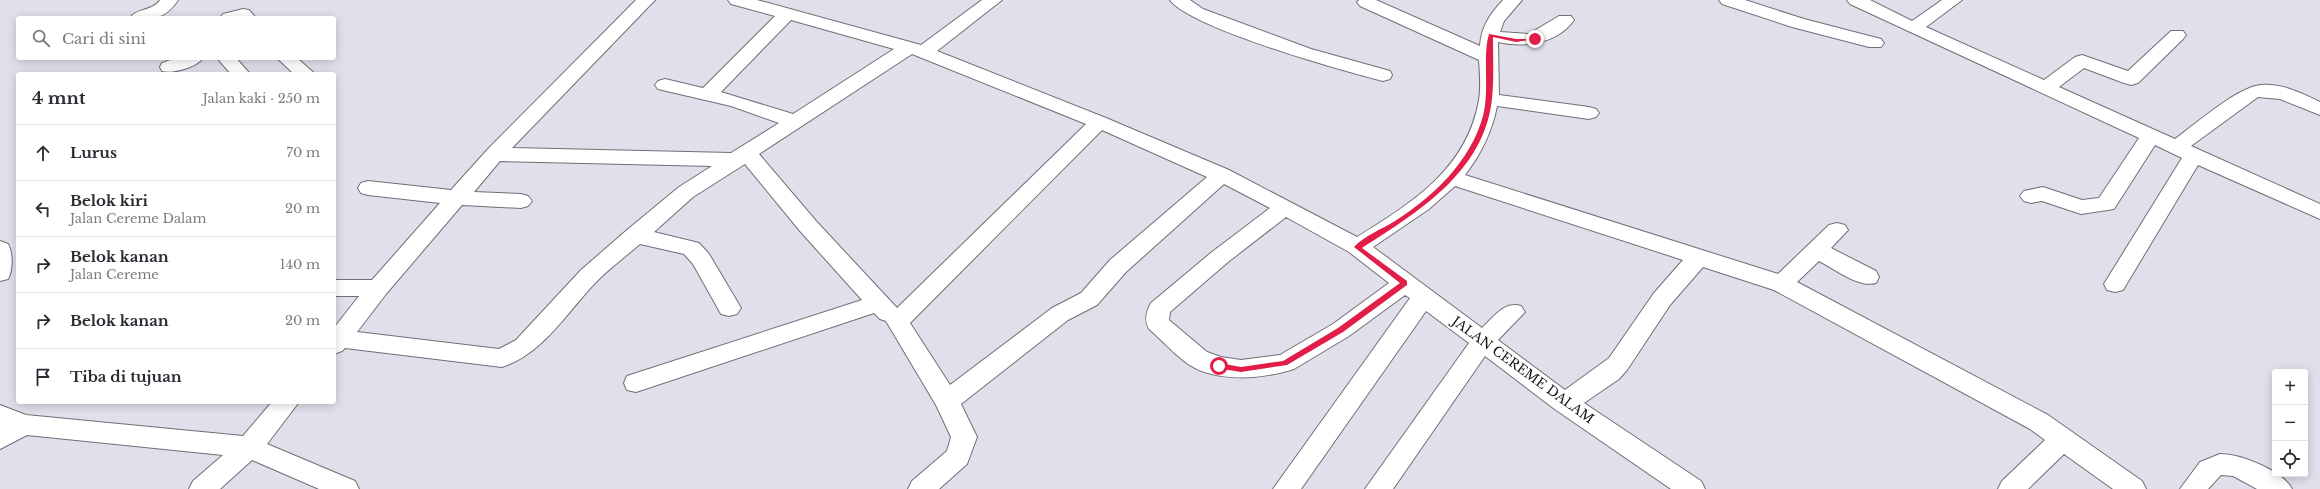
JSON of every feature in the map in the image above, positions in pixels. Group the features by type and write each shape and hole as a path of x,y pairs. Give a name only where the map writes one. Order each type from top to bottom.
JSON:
{"street":[{"path":"144,16 163,9 170,0"},
{"path":"336,340 378,288 495,154 646,0"},
{"name":"JALAN CEREME DALAM","path":"736,0 917,50 1099,122 1222,175 1285,207 1357,247 1565,403 1686,487"},
{"path":"336,340 502,358 524,346 589,276 691,188 796,122 917,50 993,0"},
{"path":"1179,0 1203,15 1304,53 1383,74"},
{"path":"1357,247 1418,209 1452,178 1475,143 1485,117 1489,99 1491,35 1498,17 1513,0"},
{"path":"1728,0 1798,23 1875,43"},
{"path":"1856,0 1913,28 2320,212"},
{"path":"1913,28 1953,0"},
{"path":"1366,2 1490,58"},
{"path":"236,16 243,14 245,16"},
{"path":"707,95 787,14"},
{"path":"1491,35 1516,40 1535,39 1546,35 1565,20"},
{"path":"2046,88 2082,61 2131,79 2177,35"},
{"path":"169,66 188,60"},
{"path":"228,60 239,72"},
{"path":"288,60 303,72"},
{"path":"665,85 737,102 796,122"},
{"path":"2115,284 2186,151 2252,92 2258,90 2280,92 2320,109"},
{"path":"1489,99 1589,113"},
{"path":"897,322 1099,122"},
{"path":"2031,196 2043,194 2081,207 2106,204 2152,135"},
{"path":"495,154 742,156 897,322 947,401 964,437 962,448 958,457 921,489"},
{"path":"947,401 1060,314 1089,298 1123,262 1222,175"},
{"path":"1452,178 1782,284 2039,422 2064,438 2133,489"},
{"path":"368,188 457,198 521,201"},
{"path":"1285,207 1220,257 1159,309 1157,323 1198,358 1219,366 1241,370 1285,363 1414,290"},
{"path":"1782,284 1838,230"},
{"path":"636,235 691,248 701,259 729,308"},
{"path":"1816,250 1868,277"},
{"path":"1565,403 1610,372 1618,364 1662,299 1699,257"},
{"path":"336,288 378,288"},
{"path":"1286,489 1414,290"},
{"path":"636,383 878,303"},
{"path":"1378,489 1483,341 1513,312"},
{"path":"202,489 248,447 284,404"},
{"path":"0,415 24,425 248,447 346,489"},
{"path":"0,439 24,425"},
{"path":"2011,489 2064,438"},
{"path":"2193,489 2207,471 2219,465 2226,465 2236,467 2279,489"}],"route":[{"path":"1219,366 1241,370 1285,363 1341,330 1405,283 1357,247 1418,209 1452,178 1475,143 1485,117 1489,99 1491,35 1516,40 1535,39"}]}
